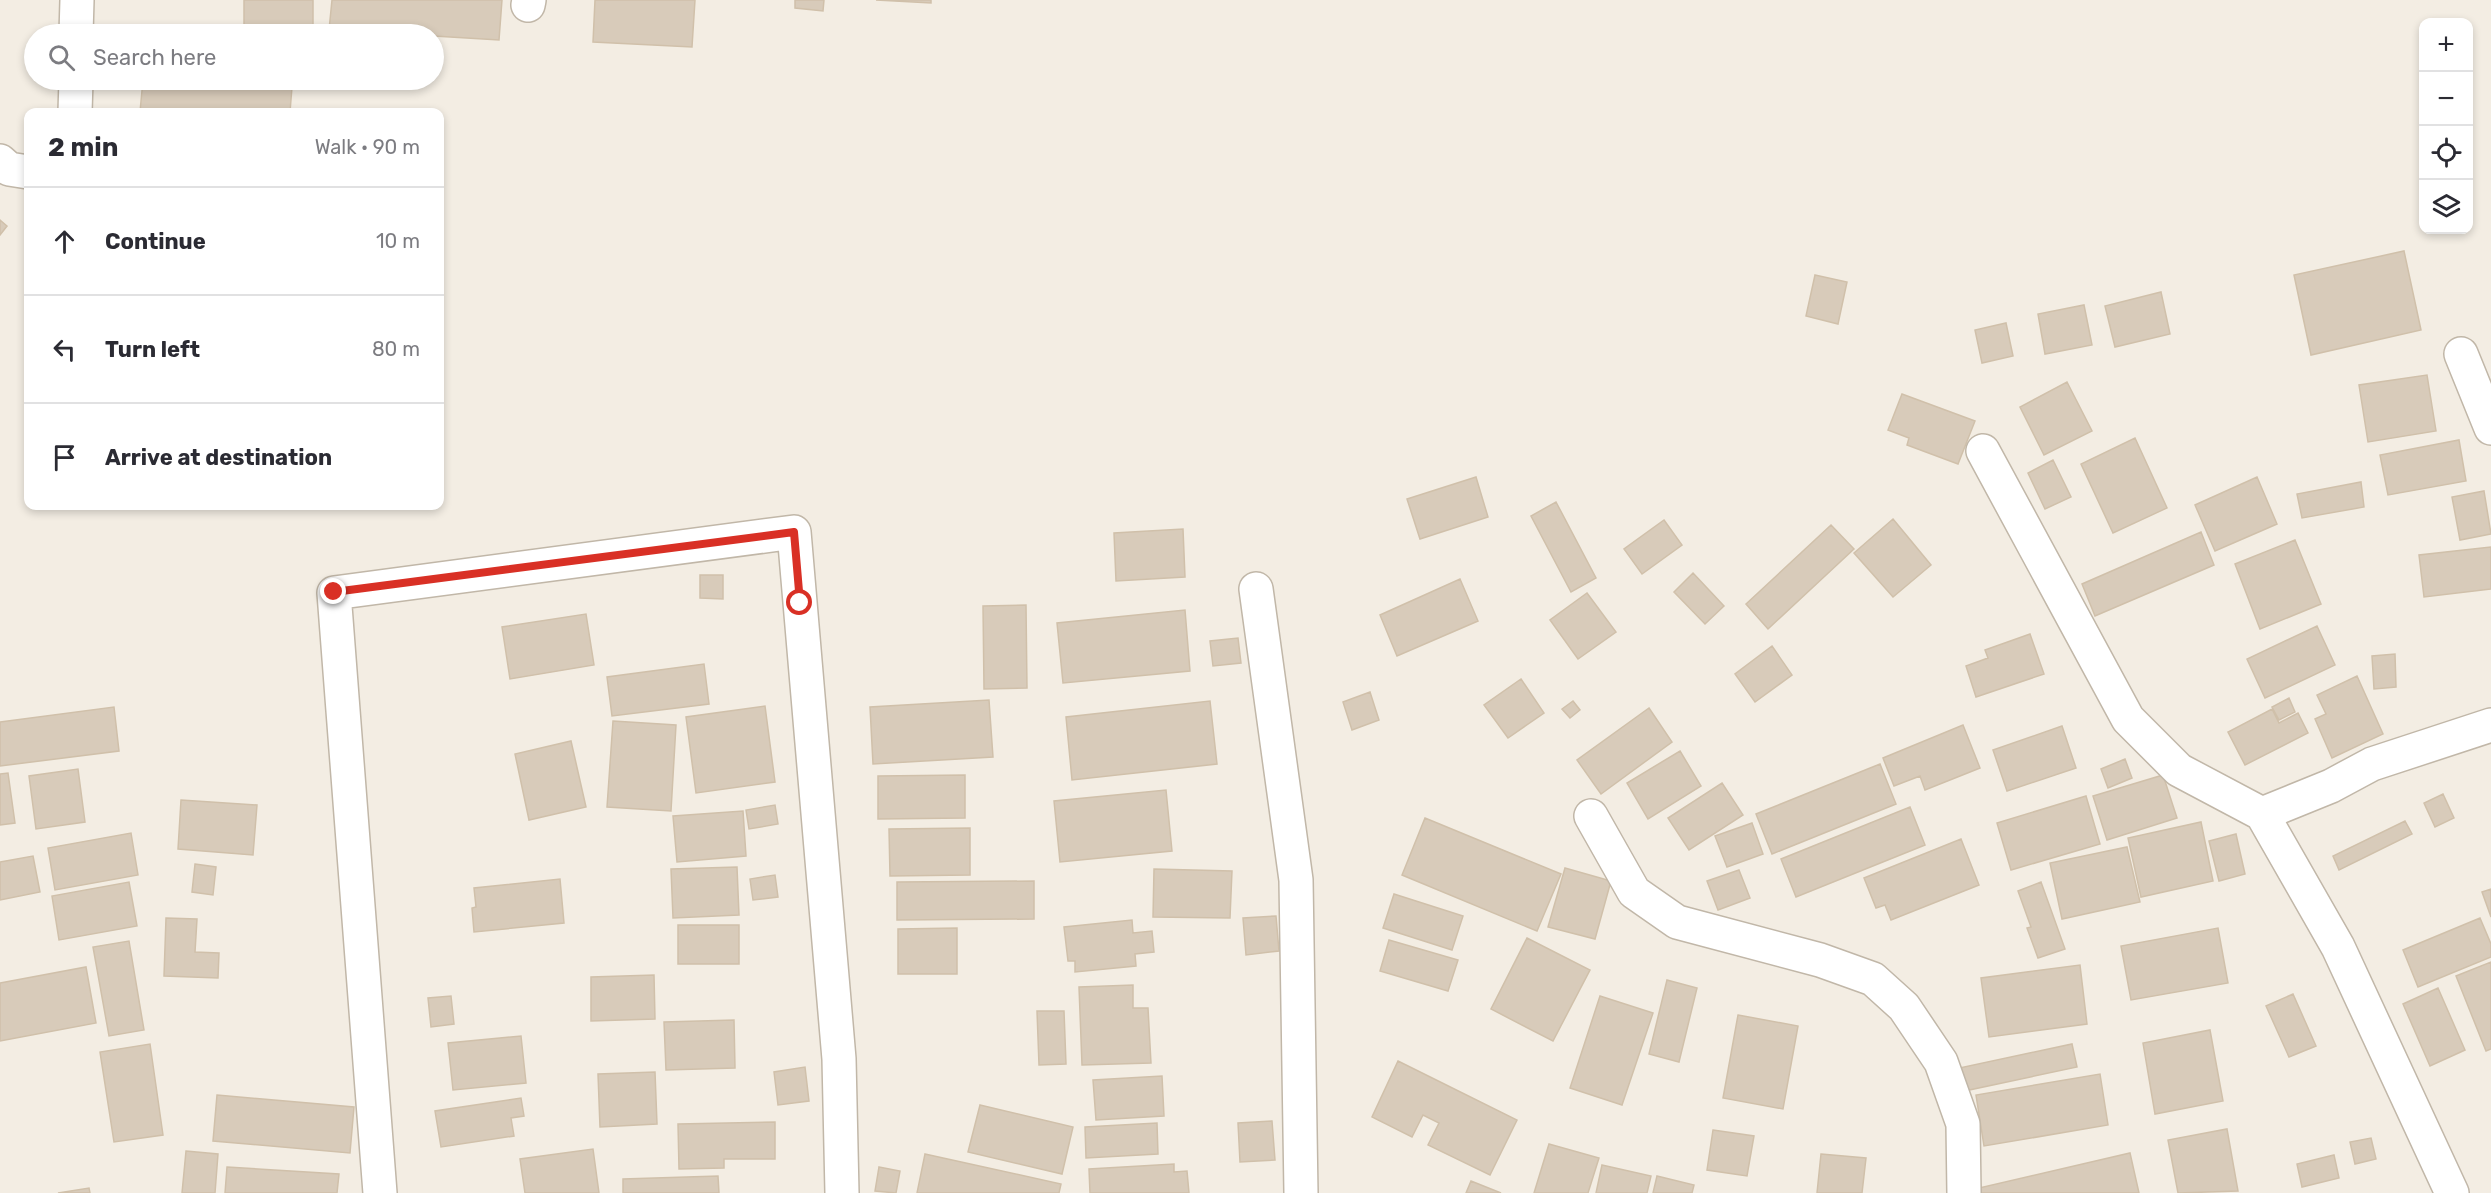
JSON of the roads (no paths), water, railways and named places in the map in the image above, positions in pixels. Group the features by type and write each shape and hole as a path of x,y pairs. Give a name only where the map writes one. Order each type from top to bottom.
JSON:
{"street":[{"path":"76,24 77,0"},
{"path":"75,108 76,90"},
{"path":"0,160 9,169 24,171"},
{"path":"2461,354 2491,428"},
{"path":"1983,451 2128,720 2179,770 2262,814 2338,947 2451,1193"},
{"path":"380,1193 334,592 794,532 839,1059 842,1193"},
{"path":"1256,589 1296,880 1301,1193"},
{"path":"2262,814 2331,786 2372,764 2491,725"},
{"path":"1591,816 1634,892 1677,922 1820,960 1873,979 1904,1007 1941,1062 1963,1124 1964,1193"}]}
